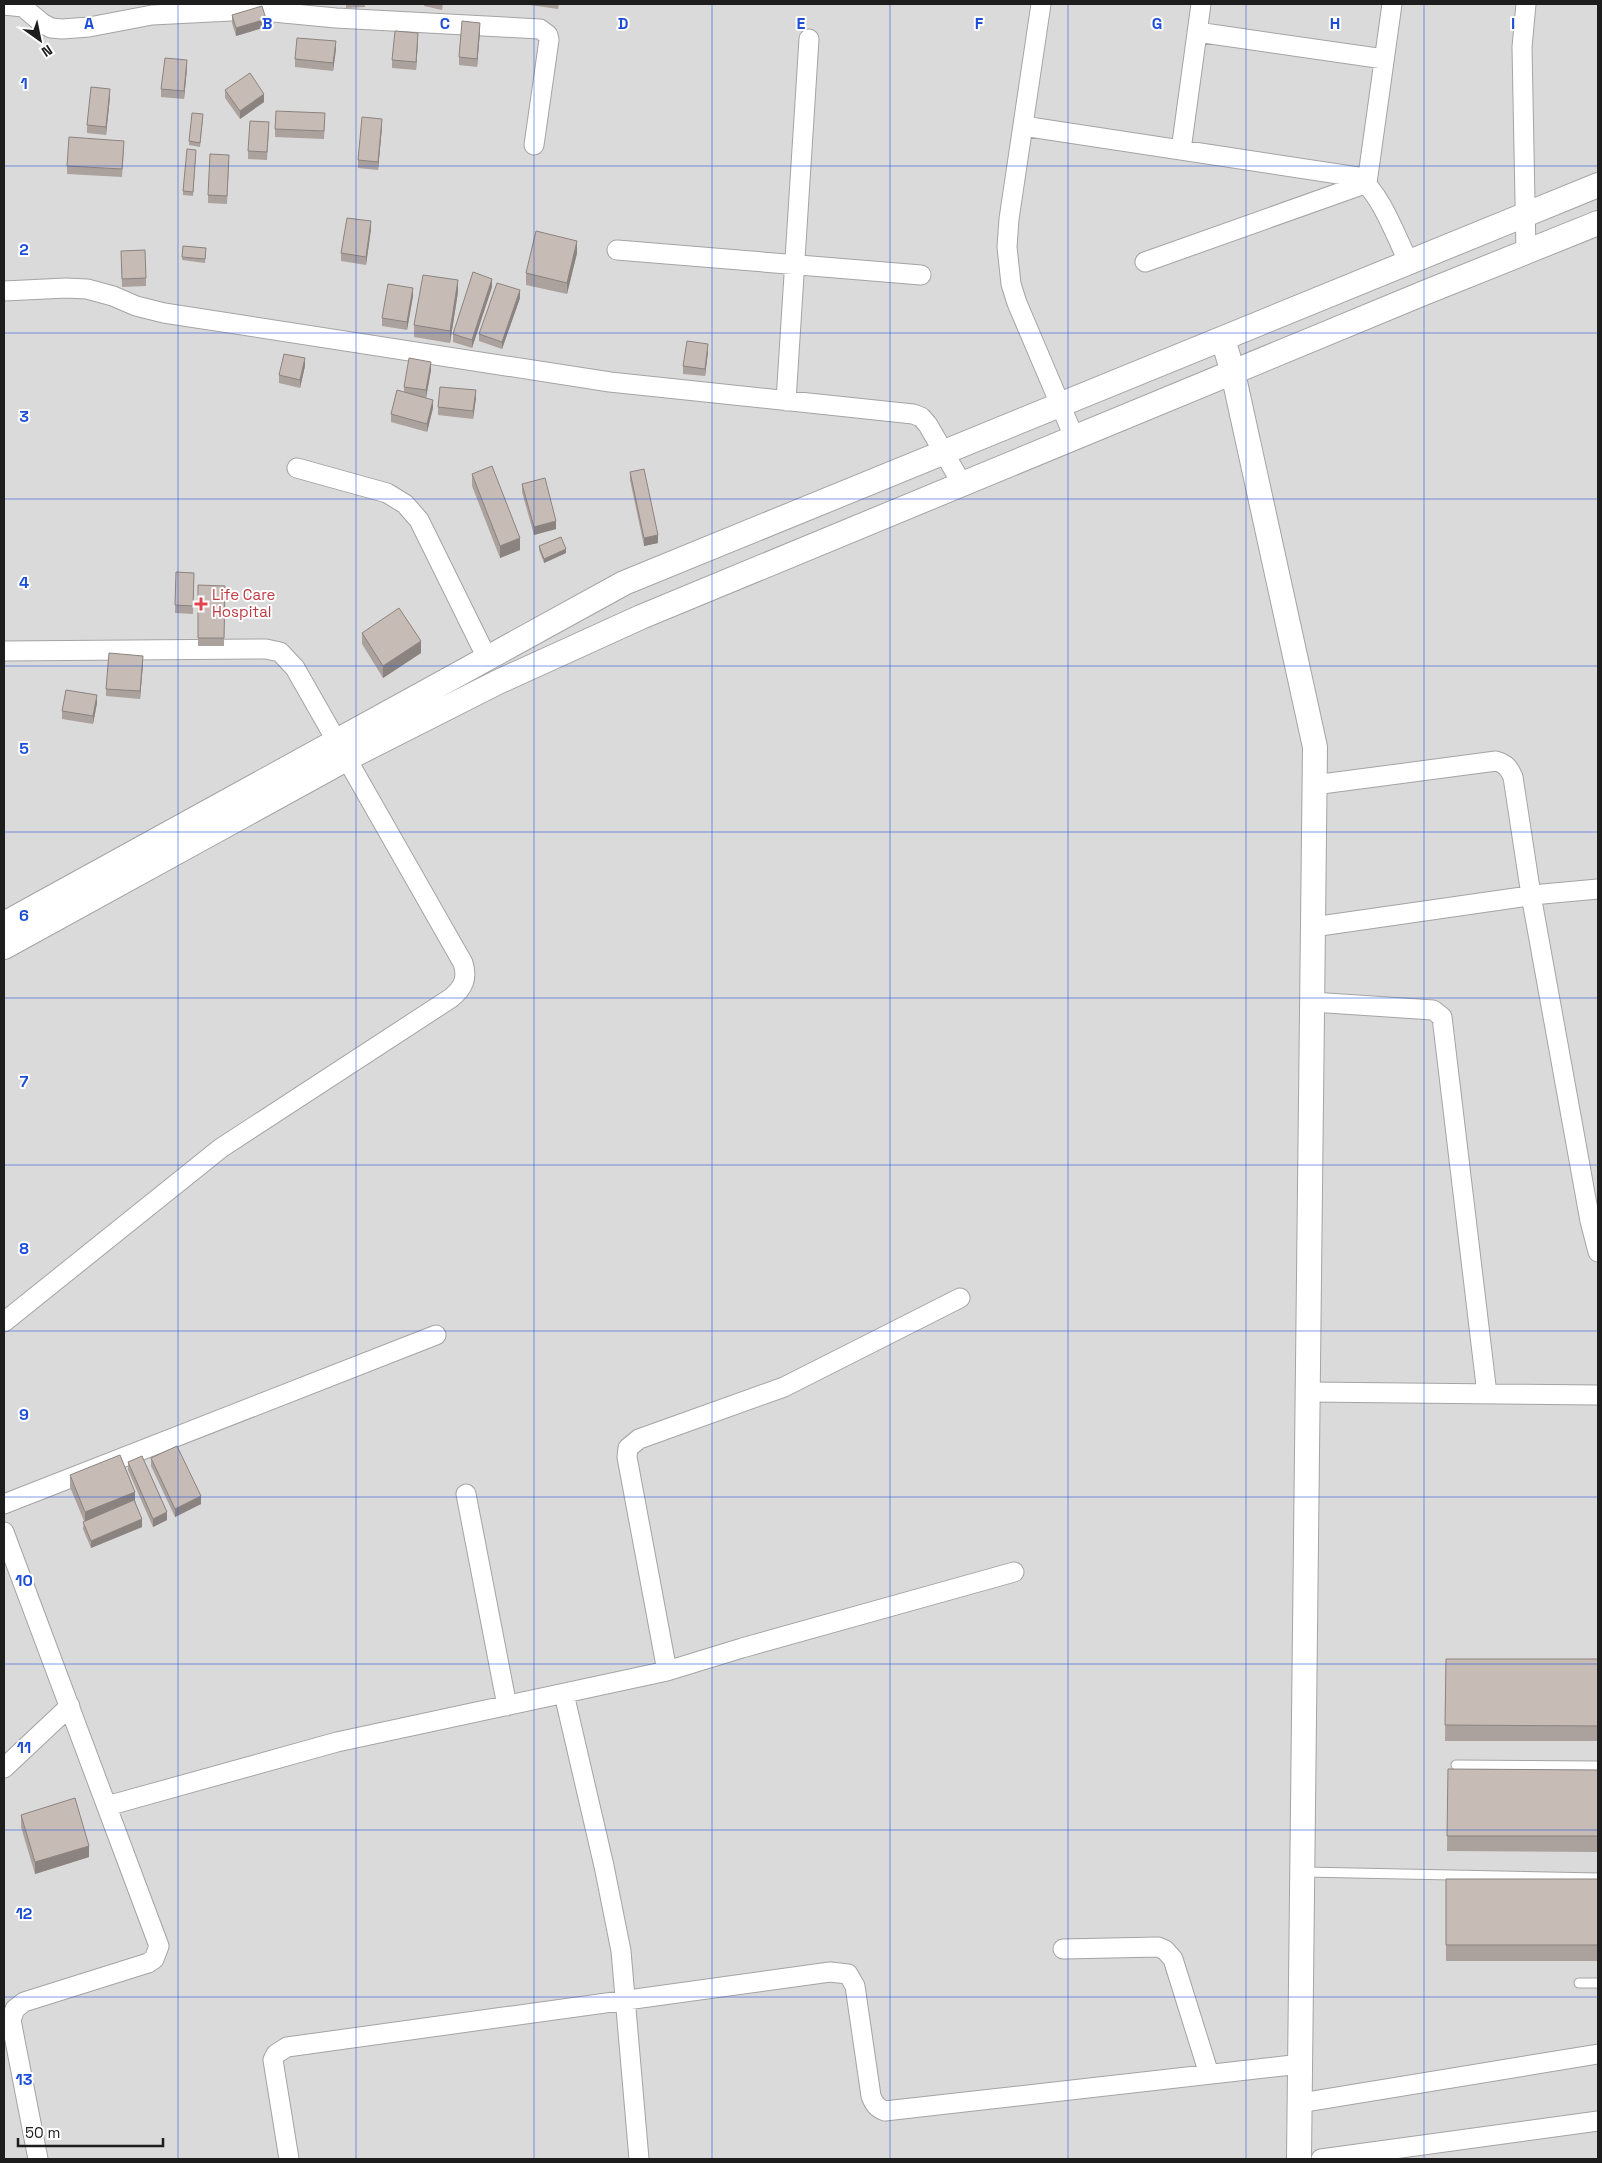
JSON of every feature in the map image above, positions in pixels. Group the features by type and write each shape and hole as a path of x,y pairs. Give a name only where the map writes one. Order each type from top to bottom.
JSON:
{"street":[{"path":"1041,4 1009,219 1008,267 1017,303 1074,437"},
{"path":"1181,150 1201,4"},
{"path":"1367,183 1392,4"},
{"path":"1526,4 1522,47 1526,252"},
{"path":"4,5 23,8 51,28 62,29 89,27 152,15 251,10 336,18 540,29 548,35 549,47 534,145"},
{"path":"1197,32 1384,59"},
{"path":"786,401 809,39"},
{"path":"1023,126 1349,175 1367,183 1375,194 1410,263"},
{"path":"1145,262 1367,183"},
{"path":"4,947 341,750 487,658 624,584 1598,185"},
{"path":"4,924 341,750 498,682 640,617 1598,223"},
{"path":"617,250 921,275"},
{"path":"4,291 66,288 87,289 113,296 136,306 164,313 395,350 610,382 913,414 921,417 928,425 962,484"},
{"path":"1223,339 1233,373 1315,747 1299,2159"},
{"path":"297,468 387,493 405,504 419,520 487,658"},
{"path":"4,651 266,650 280,652 295,668 463,963 466,973 460,991 221,1148 4,1322"},
{"path":"1314,785 1496,761 1505,764 1513,777 1531,895 1590,1221 1598,1252"},
{"path":"1313,927 1531,895 1598,889"},
{"path":"1312,1002 1433,1010 1442,1017 1487,1394"},
{"path":"667,1671 627,1458 628,1448 639,1439 784,1387 960,1298"},
{"path":"4,1504 436,1334"},
{"path":"1308,1392 1598,1395"},
{"path":"466,1494 507,1706"},
{"path":"4,1532 157,1938 158,1953 148,1963 24,2002 15,2009 11,2020 38,2159"},
{"path":"107,1806 309,1749 667,1671 742,1648 1014,1572"},
{"path":"564,1694 621,1950 639,2159"},
{"path":"4,1768 70,1706"},
{"path":"1063,1949 1158,1947 1165,1950 1173,1959 1209,2074"},
{"path":"289,2159 273,2066 273,2060 281,2050 287,2047 830,1972 848,1974 855,1986 871,2096 874,2104 879,2109 885,2110 1300,2064"},
{"path":"1300,2103 1598,2054"},
{"path":"1321,2159 1598,2121"}],"lane":[{"path":"1456,1764 1598,1766"},
{"path":"1303,1872 1598,1878"},
{"path":"1579,1983 1598,1983"}],"shaded area":[{"path":"4,4 1598,4 1598,2159 4,2159"}],"building":[{"path":"262,6 266,19 236,28 232,15"},
{"path":"462,21 480,23 477,59 459,57"},
{"path":"395,31 418,33 416,62 392,60"},
{"path":"297,38 336,41 333,63 295,59"},
{"path":"165,58 187,60 184,91 161,89"},
{"path":"250,73 264,94 240,111 225,90"},
{"path":"91,87 110,89 106,127 87,125"},
{"path":"276,111 325,113 324,131 275,129"},
{"path":"192,113 203,114 200,143 189,141"},
{"path":"362,117 382,119 378,162 358,160"},
{"path":"250,121 269,122 267,152 248,151"},
{"path":"69,137 124,141 122,169 67,166"},
{"path":"187,149 196,150 193,192 183,191"},
{"path":"210,154 229,155 227,196 208,195"},
{"path":"347,218 371,221 366,257 341,253"},
{"path":"536,231 577,241 567,283 526,273"},
{"path":"183,246 206,248 205,259 182,257"},
{"path":"145,250 146,278 122,279 121,251"},
{"path":"473,272 492,279 472,340 453,334"},
{"path":"423,275 458,280 450,331 414,325"},
{"path":"497,283 520,290 502,342 479,334"},
{"path":"388,284 413,288 407,322 382,318"},
{"path":"687,341 708,344 705,369 683,366"},
{"path":"284,354 305,358 300,380 279,375"},
{"path":"409,358 431,362 426,390 404,387"},
{"path":"440,387 476,390 473,411 438,407"},
{"path":"397,390 433,400 427,424 391,414"},
{"path":"492,466 520,538 500,546 472,474"},
{"path":"644,469 658,535 644,538 630,472"},
{"path":"545,478 556,521 534,527 522,484"},
{"path":"561,537 566,549 544,559 539,546"},
{"path":"176,572 194,573 193,606 175,605"},
{"path":"198,585 225,586 224,638 198,638"},
{"path":"399,608 421,641 383,666 362,633"},
{"path":"109,653 143,656 140,691 106,689"},
{"path":"66,690 97,695 93,716 62,711"},
{"path":"177,1446 201,1496 175,1509 151,1458"},
{"path":"120,1455 135,1492 85,1512 70,1475"},
{"path":"142,1456 167,1512 153,1519 128,1462"},
{"path":"134,1500 142,1519 91,1541 83,1522"},
{"path":"1446,1659 1598,1659 1598,1726 1445,1725"},
{"path":"1448,1769 1598,1770 1598,1836 1447,1836"},
{"path":"75,1798 89,1846 35,1862 21,1815"},
{"path":"1446,1879 1598,1879 1598,1945 1446,1945"}],"place":[{"name":"Life Care Hospital","path":"201,604"}]}
